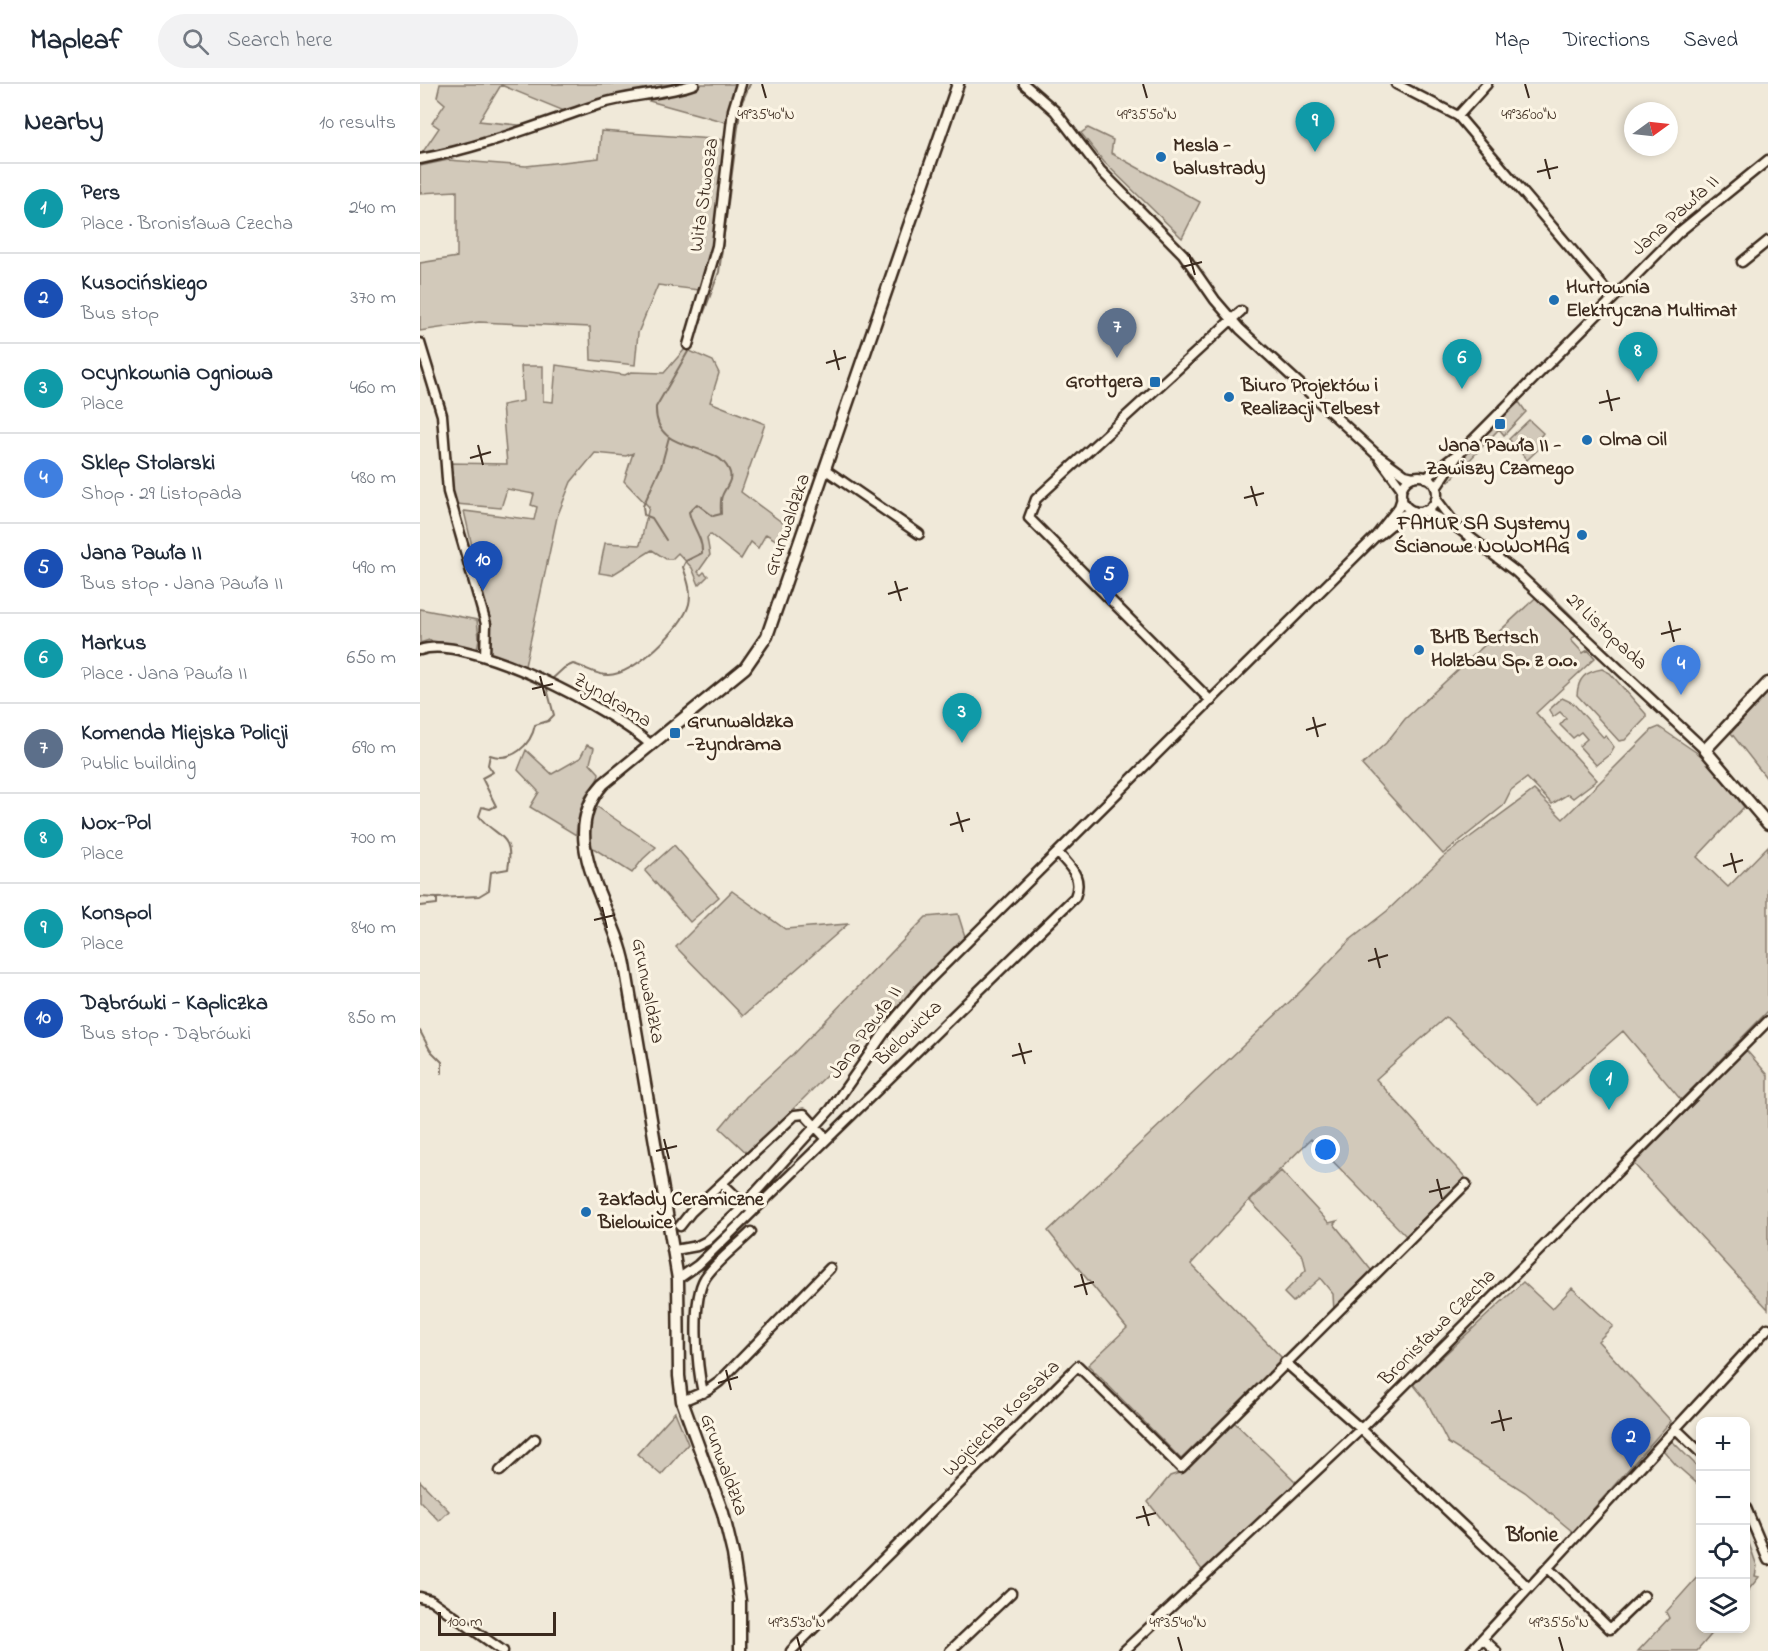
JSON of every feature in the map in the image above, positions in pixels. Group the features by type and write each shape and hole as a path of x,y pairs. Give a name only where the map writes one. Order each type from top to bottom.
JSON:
{"street":[{"path":"420,159 478,147 602,103 664,93 694,84"},
{"name":"Wita Stwosza","path":"688,345 717,246 734,110 741,84"},
{"name":"Grunwaldzka","path":"740,1651 740,1601 733,1554 723,1513 682,1401 679,1376 678,1279 675,1250 622,946 584,851 582,832 585,814 594,794 745,668 773,624 958,84"},
{"path":"1024,84 1055,111 1100,170 1183,254 1231,320 1376,454 1405,475 1426,478 1436,488 1436,500 1424,511 1414,511 1406,506 1402,494 1376,454"},
{"path":"1396,84 1458,116 1612,298"},
{"path":"1458,116 1487,84"},
{"name":"Jana Pawła II","path":"1426,478 1458,455 1688,224 1768,160"},
{"path":"1742,262 1768,241"},
{"path":"1211,701 1029,518 1036,499 1241,311"},
{"path":"420,343 442,415 448,492 486,624 485,656"},
{"name":"Jana Pawła II","path":"1436,488 1458,455"},
{"path":"826,470 919,534"},
{"path":"1402,494 1413,477"},
{"name":"Jana Pawła II","path":"1376,537 1399,507 1402,494"},
{"name":"29 Listopada","path":"1436,500 1458,528"},
{"name":"Jana Pawła II","path":"675,1250 697,1246 707,1241 745,1204 816,1127 908,1001 1059,854 1376,537 1403,515 1414,511"},
{"name":"29 Listopada","path":"1424,511 1458,528 1516,572 1705,750 1768,824"},
{"name":"Zyndrama","path":"420,650 432,645 485,656 551,684 634,729 651,745"},
{"path":"1705,750 1768,683"},
{"name":"Bielowicka","path":"678,1279 698,1265 1075,897 1077,877 1059,854"},
{"name":"Bronisława Czecha","path":"1124,1651 1361,1429 1768,1021"},
{"path":"680,1226 795,1115 804,1114 826,1138"},
{"path":"723,1184 752,1212"},
{"path":"1466,1184 1285,1362 1361,1429 1529,1588"},
{"path":"703,1393 699,1362 698,1304 701,1286 706,1275 751,1232"},
{"path":"682,1401 703,1393 719,1382 830,1268"},
{"path":"1471,1651 1768,1328"},
{"name":"Wojciecha Kossaka","path":"790,1651 1078,1366 1182,1468 1285,1362"},
{"path":"1675,1428 1696,1447"},
{"path":"500,1471 536,1439"},
{"path":"1750,1517 1768,1560"},
{"path":"1548,1568 1610,1629 1644,1596"},
{"path":"950,1651 1011,1593"},
{"path":"420,1597 431,1600 503,1651"},
{"path":"1483,1639 1496,1651"}],"shaded area":[{"path":"440,84 681,84 569,113 501,85 479,121 528,126 489,141 420,156 439,128 432,123 445,104 437,97"},
{"path":"702,84 737,84 729,123 642,99 678,93"},
{"path":"1088,128 1113,140 1111,153 1200,202 1182,238 1104,162 1081,133"},
{"path":"601,131 726,140 718,223 699,290 658,285 638,333 635,365 591,360 590,327 479,322 420,331 420,263 457,257 457,191 420,193 420,166 448,160 526,166 599,158"},
{"path":"685,349 713,361 719,373 710,402 765,424 741,492 791,529 787,541 779,542 766,534 758,548 751,542 741,559 710,534 707,538 710,555 698,572 701,575 704,572 708,576 699,585 692,568 678,553 672,559 666,559 652,550 612,575 599,573 605,543 640,545 649,507 624,481 633,453 626,456 595,453 571,482 557,517 525,666 489,655 491,631 477,575 480,575 481,560 475,559 464,511 534,520 537,507 531,505 534,494 507,489 501,508 456,504 451,489 449,463 507,464 502,405 523,401 521,366 543,366 543,401 553,402 556,365 625,375 631,372 664,373"},
{"path":"1519,402 1526,412 1504,435 1499,429 1449,482 1443,475"},
{"path":"1529,420 1543,433 1540,437 1545,443 1527,460 1509,439"},
{"path":"1545,589 1584,628 1571,640 1583,653 1588,650 1595,658 1536,713 1597,780 1573,798 1568,794 1552,804 1527,778 1511,790 1503,806 1443,854 1362,765 1386,743 1405,719"},
{"path":"420,609 477,620 479,638 477,650 429,640 420,643"},
{"path":"1602,669 1610,673 1646,714 1646,718 1625,740 1619,741 1577,695 1581,680 1587,674"},
{"path":"1768,692 1768,780 1731,733"},
{"path":"1562,698 1573,703 1614,747 1610,754 1596,765 1579,746 1587,739 1581,732 1573,738 1560,725 1566,718 1560,712 1553,717 1549,710"},
{"path":"1659,727 1706,759 1744,807 1697,857 1728,887 1768,846 1768,1011 1681,1100 1623,1031 1539,1105 1446,1017 1376,1079 1465,1177 1406,1236 1311,1139 1253,1196 1191,1264 1283,1359 1181,1459 1088,1365 1127,1328 1048,1231 1302,990 1350,940 1387,911 1443,857 1534,790 1563,819 1652,730"},
{"path":"587,745 594,748 590,763 599,776 582,804 576,835 530,807 539,792 518,770 526,750 552,774 580,758"},
{"path":"596,806 656,847 632,873 587,844 590,814"},
{"path":"674,845 719,897 690,922 645,871"},
{"path":"732,891 785,929 848,924 743,1016 676,947"},
{"path":"958,914 967,943 860,1042 748,1154 720,1128 746,1097 793,1054 926,917"},
{"path":"1746,1050 1768,1075 1768,1309 1634,1164"},
{"path":"1281,1171 1329,1223 1337,1221 1334,1224 1371,1270 1368,1279 1334,1312 1333,1294 1320,1278 1293,1302 1284,1293 1306,1270 1303,1256 1250,1201"},
{"path":"1523,1282 1552,1309 1572,1288 1613,1326 1598,1341 1671,1421 1573,1532 1525,1492 1448,1443 1426,1400 1413,1384"},
{"path":"675,1412 688,1444 661,1475 637,1454"},
{"path":"1234,1422 1297,1483 1202,1570 1148,1502 1170,1476 1179,1473"},
{"path":"1672,1441 1696,1465 1696,1482 1676,1465 1663,1450"},
{"path":"420,1481 449,1511 439,1521 420,1501"},
{"path":"1750,1546 1757,1566 1755,1576 1759,1577 1750,1588"},
{"path":"1696,1578 1696,1633 1713,1633 1697,1651 1638,1651 1669,1618 1666,1612"}],"waterway":[{"path":"694,339 719,272 741,104 750,84"},
{"path":"551,680 564,668 573,664 599,674 619,673 643,659 656,648 668,637 685,614 690,594 683,567 686,561 702,553 701,542 689,512 697,504 713,516 721,514 721,498 730,477 729,470 721,460 674,440 664,433 658,423 656,407 689,350"},
{"path":"666,540 652,518 644,515 643,506 661,467 669,437"},
{"path":"420,906 437,904 437,898 479,896 489,890 491,872 508,869 509,848 506,842 479,816 482,807 490,809 496,806 482,778 493,772 488,765 490,755 498,757 513,754 525,745 535,725 548,721 554,715 547,689 549,685"},
{"path":"420,897 437,898"},
{"path":"420,1031 430,1050 442,1062 442,1073"}],"place":[{"name":"Konspol","path":"1315,152"},
{"name":"Mesla - balustrady","path":"1161,157"},
{"name":"Hurtownia Elektryczna Multimat","path":"1554,300"},
{"name":"Komenda Miejska Policji","path":"1117,358"},
{"name":"Grottgera","path":"1155,382"},
{"name":"Nox-Pol","path":"1638,382"},
{"name":"Markus","path":"1462,389"},
{"name":"Biuro Projektów i Realizacji Telbest","path":"1229,397"},
{"name":"Jana Pawła II - Zawiszy Czarnego","path":"1500,424"},
{"name":"Olma Oil","path":"1587,440"},
{"name":"FAMUR SA Systemy Ścianowe NOWOMAG","path":"1582,535"},
{"name":"Dąbrówki - Kapliczka","path":"483,591"},
{"name":"Jana Pawła II","path":"1109,606"},
{"name":"BHB Bertsch Holzbau Sp. z o.o.","path":"1419,650"},
{"name":"Sklep Stolarski","path":"1681,695"},
{"name":"Grunwaldzka -Zyndrama","path":"675,733"},
{"name":"Ocynkownia Ogniowa","path":"962,743"},
{"name":"Pers","path":"1609,1110"},
{"name":"Zakłady Ceramiczne Bielowice","path":"586,1212"},
{"name":"Kusocińskiego","path":"1631,1468"}],"district":[{"name":"Błonie","path":"1532,1536"}]}
